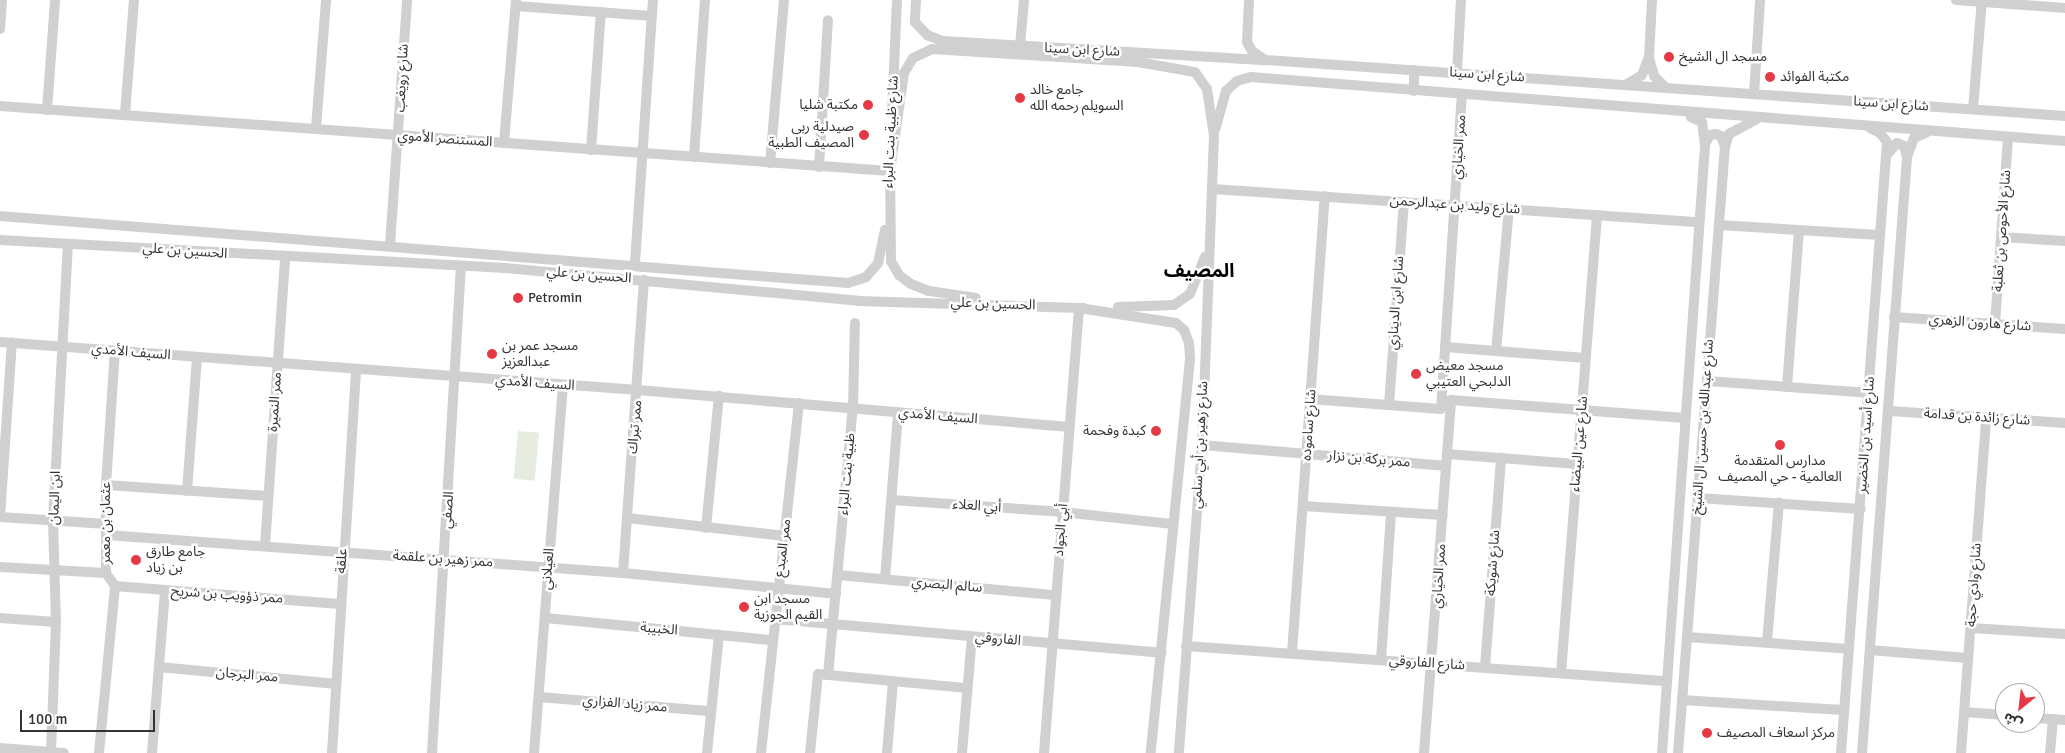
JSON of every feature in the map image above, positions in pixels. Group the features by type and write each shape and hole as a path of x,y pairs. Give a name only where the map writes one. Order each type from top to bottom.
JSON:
{"street":[{"path":"0,29 2,0"},
{"path":"47,110 54,0"},
{"path":"125,114 134,0"},
{"path":"316,128 326,0"},
{"name":"شارع رويغب","path":"390,245 407,0"},
{"path":"635,264 653,0"},
{"path":"694,157 705,0"},
{"path":"770,163 784,0"},
{"name":"شارع ظبية بنت البراء","path":"878,263 884,247 890,172 897,0"},
{"name":"شارع ابن سينا","path":"916,0 915,22 927,35 943,41 1265,60 2065,116"},
{"path":"1020,46 1024,0"},
{"path":"1249,0 1247,42 1252,51 1265,60"},
{"path":"1457,73 1461,0"},
{"path":"1652,0 1649,58 1654,76 1664,87"},
{"path":"1754,94 1760,0"},
{"path":"1956,0 2032,3 2065,8"},
{"path":"1973,110 1981,1"},
{"path":"504,143 516,3 652,16"},
{"path":"591,150 601,12"},
{"path":"819,167 828,20"},
{"path":"1016,305 928,291 899,275 891,261 890,172 904,73 913,58 932,49 1180,68 1195,72 1207,89 1214,136"},
{"path":"1626,85 1642,75 1649,58"},
{"path":"1414,70 1414,92"},
{"name":"شارع ابن سينا","path":"1214,136 1226,91 1237,81 1252,77 1414,92 2065,142"},
{"name":"ممر الخياري","path":"1440,409 1462,95"},
{"name":"المستنصر الأموي","path":"0,106 890,172"},
{"name":"شارع عبدالله بن حسين ال الشيخ","path":"1662,753 1705,144 1702,122 1684,113"},
{"path":"1725,147 1729,134 1758,119"},
{"name":"شارع أسيد بن الخضير","path":"1841,753 1861,509 1887,142 1880,133 1867,126"},
{"name":"شارع أسيد بن الخضير","path":"1862,753 1890,411 1894,317 1907,158 1914,138 1929,132"},
{"path":"1705,144 1710,135 1716,134 1721,136 1725,147"},
{"name":"شارع زهير بن أبي سلمي","path":"1179,753 1202,445 1208,250 1214,136"},
{"name":"شارع الأحوص بن ثعلبة","path":"1995,324 2008,138"},
{"path":"1886,156 1897,143 1904,146 1907,158"},
{"name":"شارع عبدالله بن حسين ال الشيخ","path":"1678,753 1725,147"},
{"name":"شارع وليد بن عبدالرحمن","path":"1212,189 1699,222"},
{"name":"شارع ساموده","path":"1292,653 1325,196"},
{"name":"شارع ابن الديناري","path":"1389,405 1404,202"},
{"path":"1496,352 1509,209"},
{"name":"شارع عين البيضاء","path":"1561,673 1597,215"},
{"name":"الحسين بن علي","path":"0,216 635,264 848,283 866,277 878,263"},
{"path":"1719,224 1880,235"},
{"path":"1788,386 1799,230"},
{"path":"2001,236 2065,241"},
{"name":"الحسين بن علي","path":"0,240 285,258 461,266 644,280 858,301 1079,308 1158,318 1176,323"},
{"name":"ابن اليمان","path":"51,752 56,622 56,570 53,520 68,244"},
{"path":"1079,308 1174,305 1190,294 1208,250"},
{"name":"ممر النميرة","path":"265,546 285,258"},
{"name":"الصفي","path":"432,753 456,377 461,266"},
{"name":"ممر تبراك","path":"623,574 638,390 644,280"},
{"name":"أبي الجواد","path":"1044,753 1079,308"},
{"name":"شارع هارون الزهري","path":"1894,317 2065,330"},
{"name":"ظبية بنت البراء","path":"823,675 833,626 838,575 853,408 855,323"},
{"name":"شارع زهير بن أبي سلمي","path":"1150,753 1162,653 1172,524 1190,360 1189,343 1184,330 1176,323"},
{"name":"السيف الأمدي","path":"0,342 718,396 1069,427"},
{"path":"12,342 3,437 0,517 107,524"},
{"path":"1445,348 1586,358"},
{"name":"عثمان بن معمر","path":"115,351 106,485 106,573 115,586"},
{"path":"187,491 197,357"},
{"name":"علقة","path":"332,753 339,604 356,369"},
{"path":"1707,381 1869,393"},
{"name":"العيلاني","path":"534,753 563,384"},
{"path":"706,528 718,396"},
{"path":"1310,399 1440,409 1451,400 1685,418"},
{"name":"ممر الخياري","path":"1424,753 1451,400"},
{"name":"ممر المبدع","path":"761,753 774,619 799,404"},
{"name":"شارع زائدة بن قدامة","path":"1890,411 2065,423"},
{"path":"885,579 898,413"},
{"name":"شارع وادي حجة","path":"1961,753 1986,418"},
{"name":"ممر بركة بن نزار","path":"1202,445 1446,466"},
{"path":"1447,454 1578,464"},
{"name":"شارع شويكة","path":"1485,667 1501,458"},
{"path":"106,485 268,496"},
{"path":"1698,498 1861,509"},
{"name":"أبي العلاء","path":"892,500 1062,512 1172,524"},
{"path":"1767,642 1779,503"},
{"path":"1303,506 1443,515"},
{"path":"1380,660 1391,512"},
{"path":"627,518 785,536"},
{"name":"ممر زهير بن علقمة","path":"107,535 548,567 836,594"},
{"path":"0,567 106,573"},
{"name":"سالم البصري","path":"838,575 1055,595"},
{"path":"100,753 115,586"},
{"name":"ممر ذؤويب بن شريح","path":"115,586 339,604"},
{"path":"152,753 165,591"},
{"path":"0,618 56,622"},
{"name":"الخبيبة","path":"546,618 772,640"},
{"name":"الفاروقي","path":"774,619 833,626 1162,653"},
{"path":"1971,628 2065,634"},
{"path":"707,753 718,635"},
{"path":"962,753 972,636"},
{"path":"1687,636 1849,649"},
{"name":"شارع الفاروقي","path":"1186,646 1667,681"},
{"path":"1870,650 1967,658"},
{"name":"ممر البرجان","path":"159,667 336,684"},
{"path":"810,753 823,675 967,688"},
{"path":"887,753 893,681"},
{"name":"ممر زياد الفزاري","path":"539,697 711,711"},
{"path":"1682,700 1844,710"},
{"path":"1964,712 1995,714"},
{"path":"2045,719 2065,720"},
{"path":"2050,753 2053,719"},
{"path":"0,748 64,753"}],"shaded area":[{"path":"518,431 539,433 535,481 514,479"}],"place":[{"name":"مسجد ال الشيخ","path":"1669,57"},
{"name":"مكتبة الفوائد","path":"1770,77"},
{"name":"جامع خالد السويلم رحمه الله","path":"1020,98"},
{"name":"مكتبة شليا","path":"868,105"},
{"name":"صيدلية ربى المصيف الطبية","path":"864,135"},
{"name":"Petromin","path":"518,298"},
{"name":"مسجد عمر بن عبدالعزيز","path":"492,354"},
{"name":"مسجد معيض الدلبحي العتيبي","path":"1416,374"},
{"name":"كبدة وفحمة","path":"1156,431"},
{"name":"مدارس المتقدمة العالمية - حي المصيف","path":"1780,445"},
{"name":"جامع طارق بن زياد","path":"136,560"},
{"name":"مسجد ابن القيم الجوزية","path":"744,607"},
{"name":"مركز اسعاف المصيف","path":"1707,733"}],"district":[{"name":"المصيف","path":"1199,272"}]}
